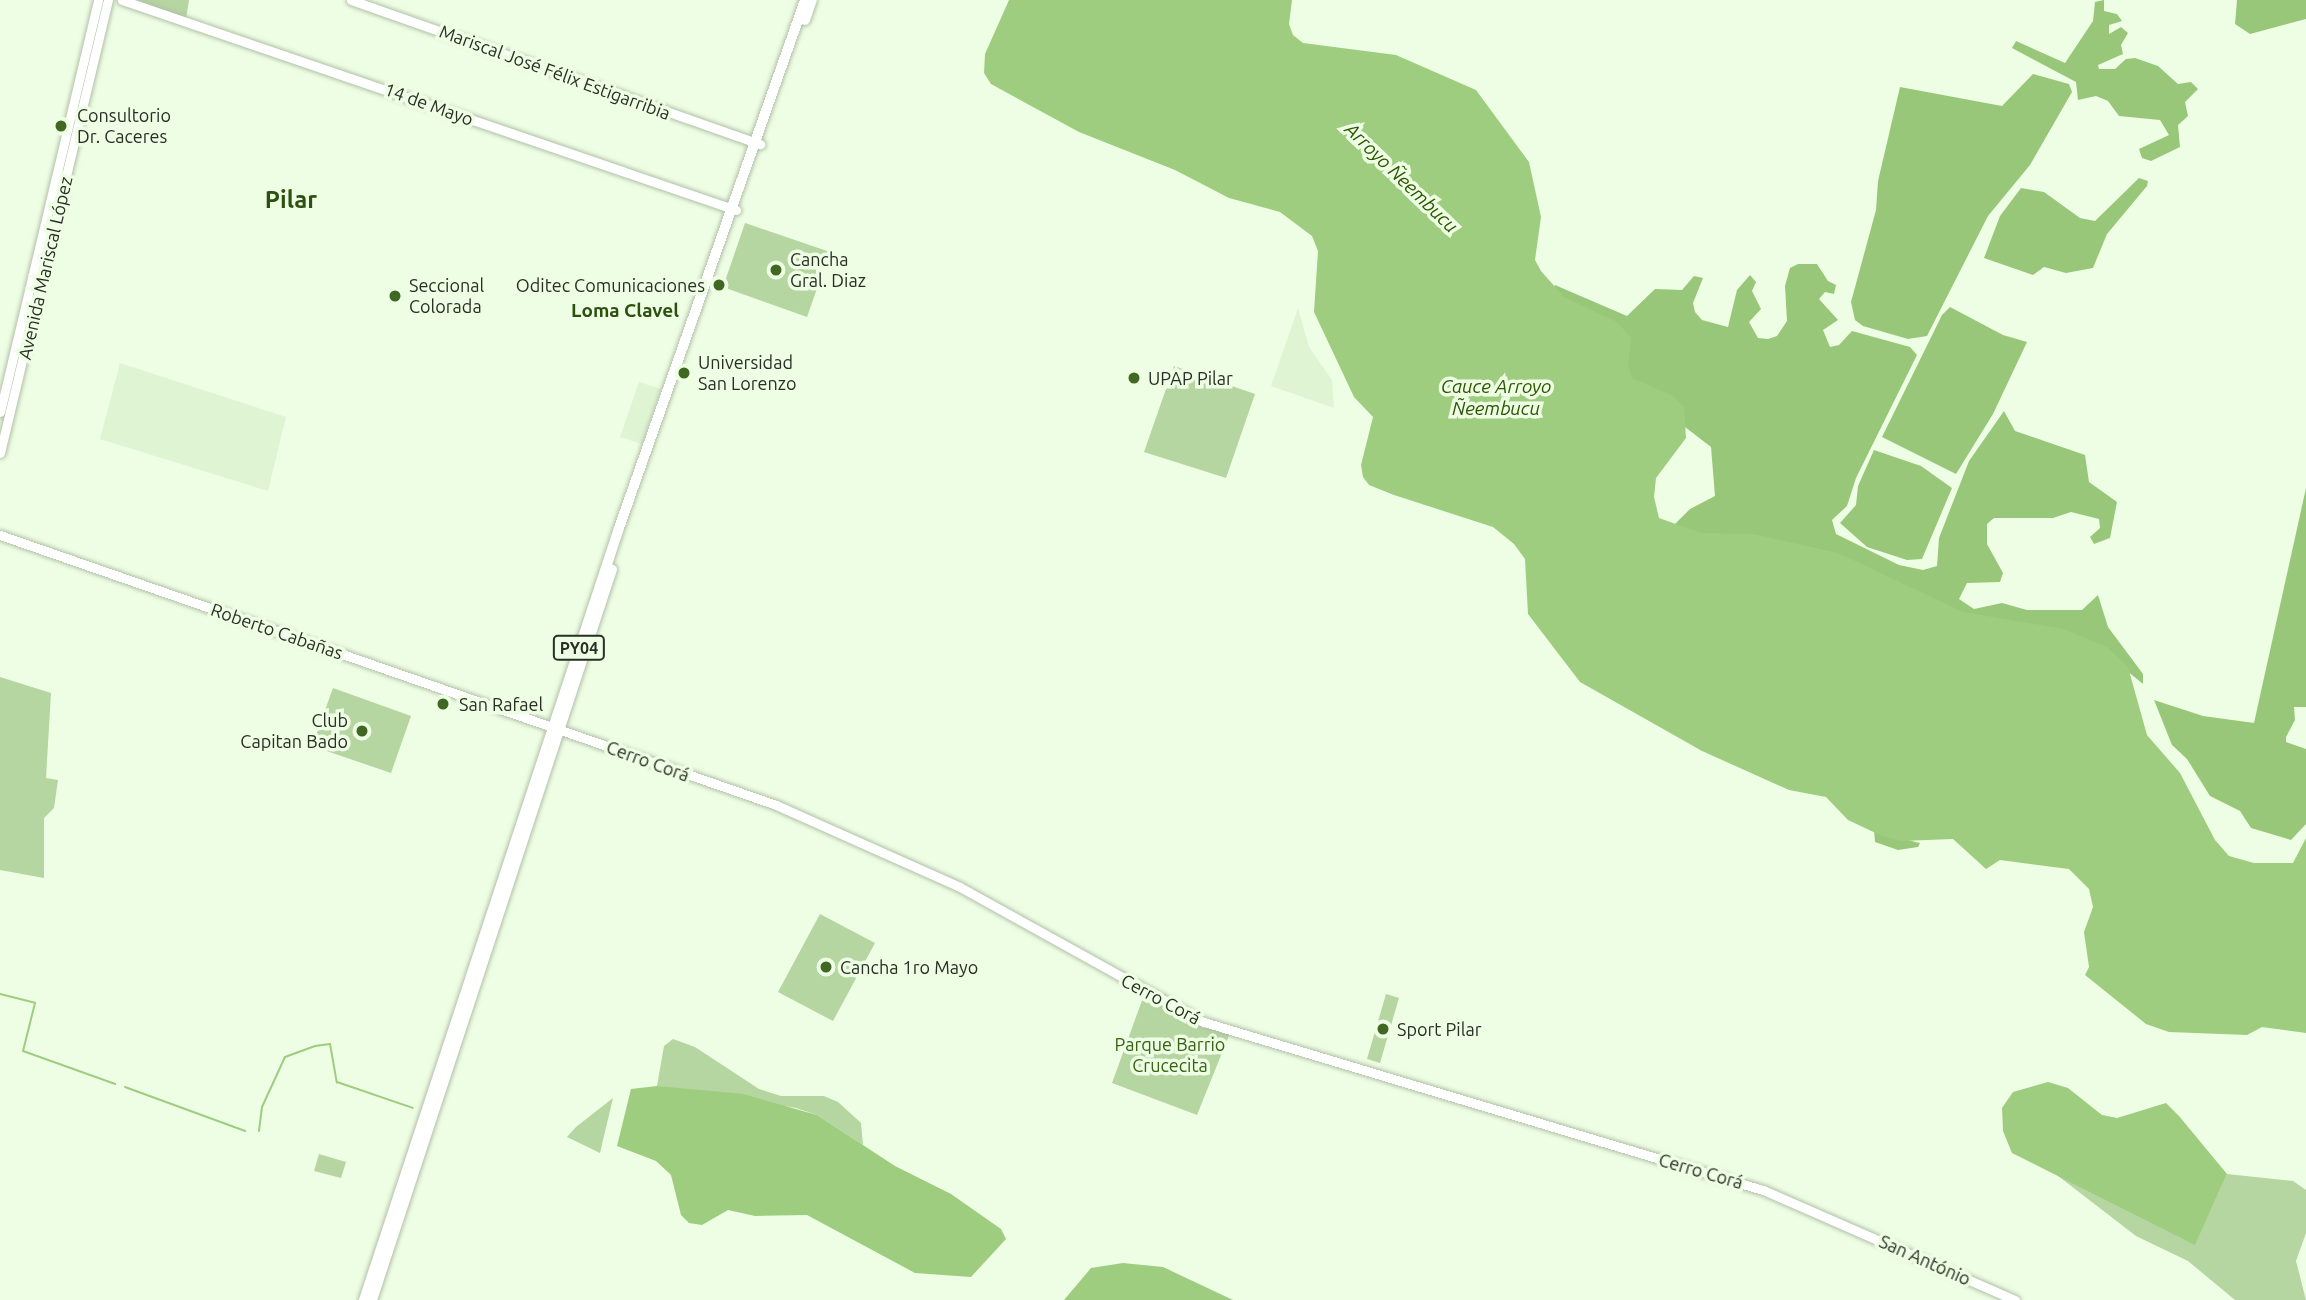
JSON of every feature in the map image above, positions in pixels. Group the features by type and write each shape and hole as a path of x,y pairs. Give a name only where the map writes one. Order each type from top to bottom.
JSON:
{"main road":[{"name":"Avenida Mariscal López","path":"0,412 98,0"},
{"name":"Avenida Mariscal López","path":"0,453 108,0"},
{"name":"14 de Mayo","path":"122,0 733,209"},
{"name":"Mariscal José Félix Estigarribia","path":"351,0 757,143"},
{"name":"PY04","path":"757,143 805,0"},
{"name":"PY04","path":"364,1300 733,209 812,0"},
{"name":"Roberto Cabañas","path":"0,535 557,728"},
{"name":"PY04","path":"372,1300 557,728"},
{"name":"Cerro Corá","path":"557,728 776,805 869,844 960,887 1204,1022 1763,1189 1835,1219"},
{"name":"San António","path":"1835,1219 2015,1300"}],"shaded area":[{"path":"2104,0 2104,11 2117,14 2122,21 2109,25 2109,34 2121,27 2128,33 2121,45 2123,54 2098,65 2099,69 2115,69 2126,59 2135,58 2158,66 2178,84 2191,82 2198,89 2185,102 2188,116 2178,125 2180,147 2151,161 2142,158 2139,149 2169,135 2160,120 2119,116 2108,101 2096,96 2078,100 2076,82 2012,48 2016,41 2065,63 2093,21 2095,2"},
{"path":"2237,0 2306,0 2306,19 2250,34 2235,24"},
{"path":"2033,74 2069,84 2072,92 2030,165 1988,216 1927,336 1908,339 1863,326 1855,320 1851,302 1876,210 1878,181 1900,87 2002,106"},
{"path":"2139,178 2148,181 2147,186 2107,234 2093,268 2066,273 2044,267 2033,275 1984,258 2000,216 2021,188 2044,192 2080,218 2095,221"},
{"path":"1798,264 1817,264 1828,281 1836,285 1834,294 1825,292 1819,299 1838,320 1823,330 1830,347 1839,345 1852,331 1910,347 1917,355 1856,478 1847,506 1832,520 1836,534 1899,565 1923,570 1937,566 1939,538 1969,461 2004,411 2015,431 2085,455 2089,482 2117,502 2110,538 2094,544 2090,537 2100,528 2099,519 2071,512 2053,518 1994,518 1987,524 1987,544 2003,573 2000,582 1967,583 1959,599 1974,609 2002,603 2027,610 2082,610 2098,595 2108,627 2143,674 2143,684 2126,670 1670,529 1690,509 1715,496 1711,447 1659,407 1550,293 1555,285 1627,316 1655,289 1682,290 1694,276 1703,278 1693,303 1695,312 1702,320 1728,327 1737,290 1750,275 1756,282 1752,291 1761,309 1749,322 1758,338 1768,339 1777,336 1787,321 1785,286 1790,268"},
{"path":"1950,307 2003,335 2027,342 1993,414 1956,474 1882,437 1942,315"},
{"path":"1298,308 1309,347 1332,380 1334,408 1271,386"},
{"path":"120,363 286,417 268,491 100,439"},
{"path":"639,382 661,389 642,444 620,437"},
{"path":"1874,450 1921,466 1952,488 1922,559 1907,560 1867,547 1840,523 1856,505 1858,486"},
{"path":"2306,488 2306,707 2294,707 2295,720 2286,742 2306,749 2306,824 2291,840 2251,828 2240,811 2210,796 2187,759 2172,745 2154,700 2203,716 2254,723"},
{"path":"1874,829 1920,843 1918,847 1898,850 1875,842"}],"green space":[{"path":"125,0 189,0 186,19"},
{"name":"Cancha Gral. Diaz","path":"745,223 830,252 807,317 723,287"},
{"path":"1174,366 1255,394 1226,478 1144,452"},
{"path":"0,677 51,693 46,778 58,780 54,808 44,818 44,878 0,870"},
{"name":"Club Capitan Bado","path":"333,688 411,716 391,773 312,746"},
{"name":"Cancha 1ro Mayo","path":"820,914 875,943 833,1021 778,992"},
{"name":"Sport Pilar","path":"1386,994 1399,998 1380,1063 1367,1059"},
{"name":"Parque Barrio Crucecita","path":"1144,995 1230,1033 1197,1115 1112,1083"},
{"path":"673,1039 695,1047 759,1089 781,1096 824,1096 838,1102 861,1123 863,1145 817,1115 796,1108 657,1086 664,1046"},
{"path":"613,1098 600,1153 567,1137 576,1127"},
{"path":"319,1154 346,1162 341,1178 314,1171"},
{"path":"2053,1172 2195,1244 2227,1174 2293,1181 2306,1190 2306,1233 2296,1261 2306,1300 2235,1300 2188,1261 2136,1236"}],"water":[{"name":"Cauce Arroyo Ñeembucu","path":"1009,0 1292,0 1289,24 1293,35 1303,43 1396,55 1476,90 1529,162 1541,217 1535,260 1541,271 1564,297 1617,322 1631,338 1628,365 1632,378 1673,396 1684,407 1686,438 1656,478 1654,497 1659,518 1701,533 1753,534 1838,553 1963,612 2064,629 2107,647 2128,667 2147,735 2180,773 2215,840 2229,856 2254,863 2293,863 2306,838 2306,1033 2262,1027 2247,1035 2169,1032 2146,1024 2085,975 2089,967 2084,932 2093,907 2089,889 2069,869 2000,860 1986,869 1953,839 1901,841 1882,836 1848,820 1826,797 1789,790 1702,751 1580,682 1528,614 1525,559 1514,544 1493,527 1394,495 1369,485 1363,477 1361,465 1373,417 1354,397 1314,312 1318,251 1312,236 1280,212 1229,198 1175,170 1079,132 991,84 984,73 985,54"},
{"path":"2048,1082 2068,1088 2102,1115 2117,1118 2166,1103 2179,1116 2227,1174 2195,1245 2012,1153 2003,1131 2002,1108 2013,1092"},
{"path":"657,1086 743,1094 817,1115 895,1166 951,1194 1001,1229 1006,1239 971,1277 915,1273 807,1215 755,1216 728,1210 702,1225 689,1223 681,1215 671,1175 656,1161 617,1146 631,1089"},
{"path":"1123,1263 1163,1267 1233,1300 1064,1300 1091,1268"}],"waterway":[{"path":"0,994 35,1003 23,1051 115,1084"},
{"path":"259,1131 262,1107 285,1057 315,1046 330,1044 337,1082 413,1108"},
{"path":"125,1087 245,1131"}],"place":[{"name":"Consultorio Dr. Caceres","path":"61,126"},
{"name":"Cancha Gral. Diaz","path":"776,270"},
{"name":"Oditec Comunicaciones","path":"719,285"},
{"name":"Seccional Colorada","path":"395,296"},
{"name":"Universidad San Lorenzo","path":"684,373"},
{"name":"UPAP Pilar","path":"1134,378"},
{"name":"San Rafael","path":"443,704"},
{"name":"Club Capitan Bado","path":"362,731"},
{"name":"Cancha 1ro Mayo","path":"826,967"},
{"name":"Sport Pilar","path":"1383,1029"}],"district":[{"name":"Pilar","path":"291,200"},
{"name":"Loma Clavel","path":"625,311"}],"water label":[{"name":"Arroyo Ñeembucu","path":"1401,178"}]}
